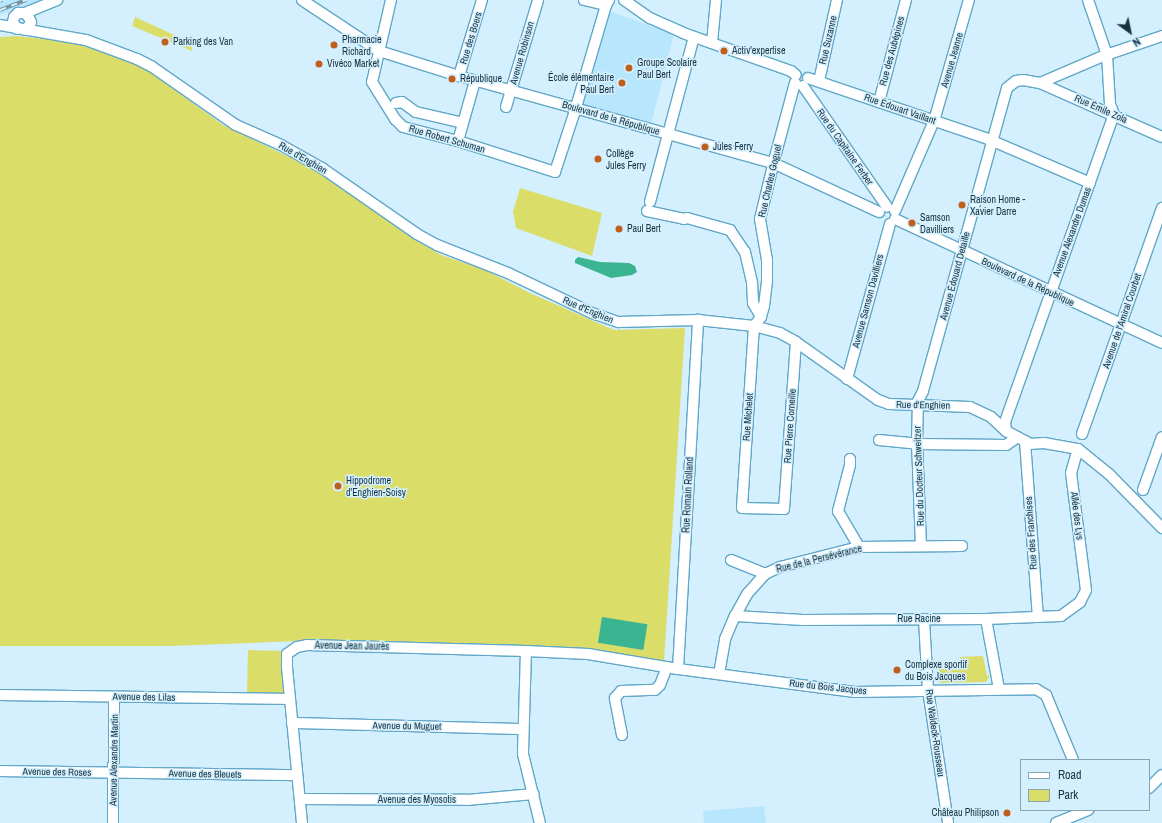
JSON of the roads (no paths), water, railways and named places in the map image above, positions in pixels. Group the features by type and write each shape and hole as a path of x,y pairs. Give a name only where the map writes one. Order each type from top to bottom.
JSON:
{"street":[{"path":"0,21 14,17 18,13 25,23 36,8 57,0"},
{"name":"Boulevard de la République","path":"302,0 379,51 475,81 773,163 889,215 962,251 1162,343"},
{"name":"Rue Robert Schuman","path":"391,0 372,82 395,119 403,127 458,141 526,164 555,172 576,108"},
{"name":"Rue des Boers","path":"459,76 482,0"},
{"name":"Avenue Robinson","path":"506,107 538,0"},
{"path":"576,108 608,2 584,0"},
{"path":"624,0 662,24 694,37 791,71 801,80"},
{"path":"712,43 716,0"},
{"name":"Rue Suzanne","path":"819,80 837,0"},
{"name":"Rue des Aubépines","path":"879,102 906,0"},
{"name":"Avenue Jeanne","path":"934,121 969,0"},
{"path":"1088,0 1107,55 1110,104 1114,115"},
{"name":"Rue d'Enghien","path":"0,25 25,23 41,32 86,40 137,59 151,66 236,125 278,143 322,168 417,234 437,245 508,273 592,314 618,322 698,320 754,326 780,333 796,342 878,400 889,404 970,407 991,417 1020,442 1030,444 1044,443 1078,449 1109,474 1162,528"},
{"path":"1040,83 1107,55 1162,36"},
{"path":"694,37 649,206 684,219 687,218 730,230 745,252 752,282 753,303 761,317"},
{"name":"Rue Édouart Vaillant","path":"801,80 819,80 992,140 1090,183"},
{"name":"Rue Charles Goguel","path":"754,326 761,317 764,306 767,267 760,219 773,163 801,80"},
{"name":"Rue du Capitaine Ferber","path":"801,80 889,215"},
{"name":"Avenue Édouard Detaille","path":"917,405 962,251 1007,88 1016,81 1023,80 1040,83"},
{"path":"458,141 475,81"},
{"name":"Rue Émile Zola","path":"1040,83 1162,137"},
{"path":"396,103 402,102 416,112 463,123"},
{"name":"Avenue Alexandre Dumas","path":"1006,431 1005,422 1007,416 1114,115"},
{"name":"Avenue Samson Davilliers","path":"847,378 889,215 934,121"},
{"name":"Avenue de l'Amiral Courbet","path":"1082,434 1162,208"},
{"name":"Rue Romain Rolland","path":"678,669 698,320"},
{"name":"Rue Michelet","path":"754,326 742,508 784,509"},
{"name":"Rue Pierre Corneille","path":"784,509 796,342"},
{"name":"Rue du Docteur Schweitzer","path":"917,405 921,546"},
{"path":"991,417 1001,420 1007,416"},
{"path":"1143,490 1162,437"},
{"path":"879,440 917,442 920,444 1006,445 1020,442"},
{"name":"Rue des Franchises","path":"1020,442 1038,617"},
{"name":"Allée des Lys","path":"1078,449 1071,474 1086,585"},
{"path":"850,459 850,465 838,512 859,547"},
{"name":"Rue de la Persévérance","path":"719,674 725,639 735,616 748,593 764,574 780,567 859,547 962,546"},
{"path":"731,560 764,574"},
{"name":"Rue Racine","path":"735,616 803,620 986,619 1061,616 1080,602 1086,585"},
{"name":"Rue Waldeck-Rousseau","path":"924,619 928,690 948,823"},
{"path":"986,619 999,689"},
{"name":"Avenue Jean Jaurès","path":"302,823 292,723 288,699 288,654 297,647 315,645 526,650 588,654"},
{"path":"526,650 523,754 540,823"},
{"name":"Rue du Bois Jacques","path":"588,654 678,669 855,692 1036,689 1042,691 1046,695 1073,759"},
{"path":"622,735 615,698 621,691 655,690 660,685 667,667"},
{"name":"Avenue des Lilas","path":"0,695 288,699"},
{"name":"Avenue Alexandre Martin","path":"113,823 114,697"},
{"name":"Avenue du Muguet","path":"292,723 523,729"},
{"name":"Avenue des Roses","path":"0,771 113,773"},
{"name":"Avenue des Bleuets","path":"113,773 296,775"},
{"path":"1150,787 1162,775"},
{"name":"Avenue des Myosotis","path":"300,799 467,800 534,794"},
{"path":"1056,823 1087,811"}],"railway":[{"path":"0,10 26,0"}],"place":[{"name":"Parking des Van","path":"165,42"},
{"name":"Pharmacie Richard","path":"334,45"},
{"name":"Activ'expertise","path":"724,51"},
{"name":"Vivéco Market","path":"319,64"},
{"name":"Groupe Scolaire Paul Bert","path":"629,68"},
{"name":"République","path":"452,79"},
{"name":"École élémentaire Paul Bert","path":"622,83"},
{"name":"Jules Ferry","path":"705,147"},
{"name":"Collège Jules Ferry","path":"598,159"},
{"name":"Raison Home - Xavier Darre","path":"962,205"},
{"name":"Samson Davilliers","path":"912,223"},
{"name":"Paul Bert","path":"619,229"},
{"name":"Hippodrome d'Enghien-Soisy","path":"338,486"},
{"name":"Complexe sportif du Bois Jacques","path":"897,670"},
{"name":"Château Philipson","path":"1007,813"}]}
